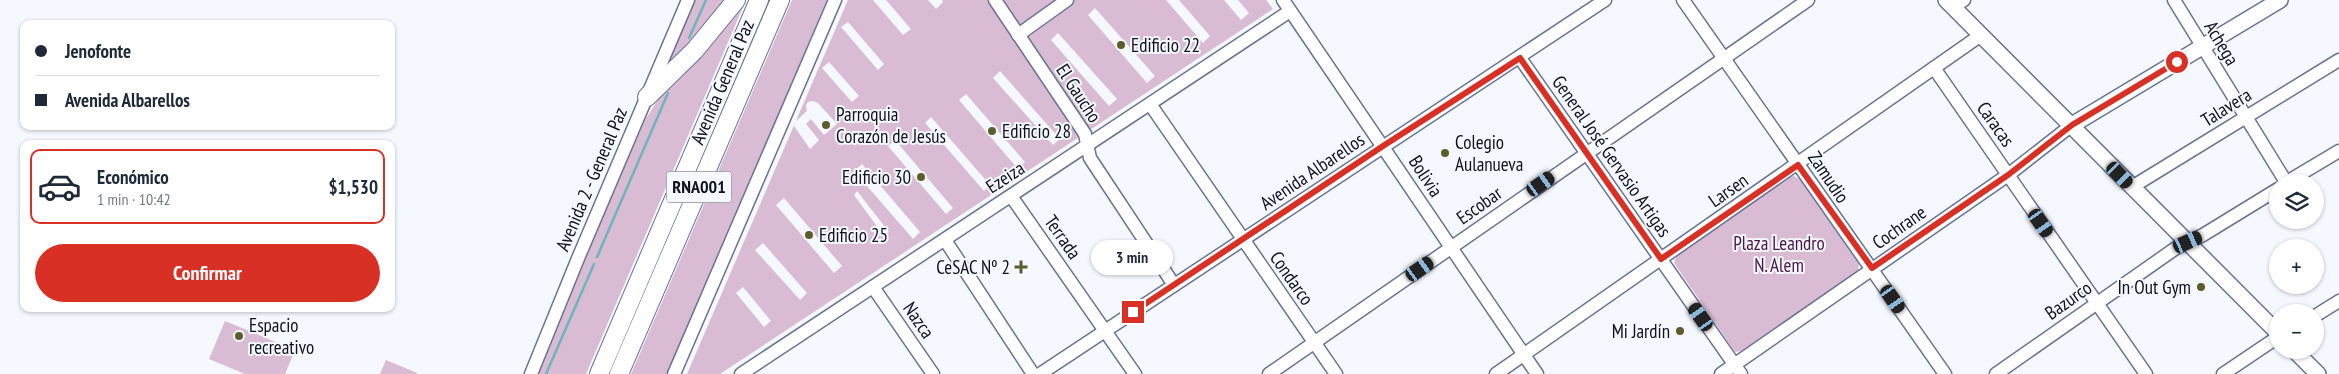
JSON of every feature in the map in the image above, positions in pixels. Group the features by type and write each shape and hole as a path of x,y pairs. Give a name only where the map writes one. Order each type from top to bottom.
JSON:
{"highway":[{"path":"646,97 695,50 736,0"},
{"name":"Avenida General Paz","path":"598,374 759,0"},
{"name":"Avenida General Paz","path":"619,374 780,0"}],"main road":[{"path":"2072,125 2280,0"},
{"path":"1954,2 1981,35 2269,324"},
{"path":"2303,359 2318,374"}],"street":[{"name":"Avenida 2 - General Paz","path":"531,374 688,0"},
{"path":"674,374 834,0"},
{"name":"El Gaucho","path":"996,0 1085,134 1090,158 1174,285"},
{"path":"1018,35 1067,0"},
{"name":"Bolivia","path":"1282,0 1537,374"},
{"name":"Avenida Albarellos","path":"1040,374 1605,0"},
{"name":"Zamudio","path":"1683,0 1945,374"},
{"name":"Escobar","path":"1270,374 1808,0"},
{"name":"Achega","path":"2174,0 2282,174"},
{"name":"Ezeiza","path":"741,374 1290,11"},
{"name":"Larsen","path":"1496,374 1798,165 1981,35"},
{"name":"General José Gervasio Artigas","path":"1520,58 1738,369"},
{"name":"Talavera","path":"2132,187 2339,60"},
{"name":"Caracas","path":"1934,68 2146,374"},
{"name":"Condarco","path":"1150,104 1336,374"},
{"name":"Cochrane","path":"1721,374 1738,369 1872,268 2008,175 2072,125"},
{"path":"2300,174 2339,151"},
{"name":"Bazurco","path":"1996,374 2176,248 2204,235 2269,195"},
{"name":"Terrada","path":"1011,196 1135,374"},
{"path":"945,240 1033,374"},
{"name":"Nazca","path":"873,287 933,374"},
{"path":"2324,310 2339,301"},
{"path":"2223,374 2269,343"}],"green space":[{"path":"695,0 726,0 708,24 665,70"},
{"path":"742,0 746,0 586,374 537,374 645,120 665,89"},
{"path":"792,0 827,0 667,374 631,374"},
{"path":"848,0 873,0 903,35 911,29 886,0 928,0 936,9 943,2 942,0 1166,0 1203,43 1210,36 1179,0 1224,0 1241,20 1249,13 1238,0 1266,0 1273,9 720,374 687,374","holes":["1095,8 1155,76 1147,83 1088,15","848,22 884,64 878,70 841,27","1058,33 1117,99 1109,106 1051,40","829,62 859,96 852,102 822,68","1000,71 1060,139 1053,145 993,78","966,94 1025,162 1018,169 959,100","808,102 818,103 837,124 824,135 811,119 806,124 819,140 810,149 794,126 796,121 807,111 806,105","931,117 990,185 984,191 925,123","895,140 953,208 946,214 888,146","862,164 920,232 913,239 854,171","857,191 889,232 884,236 854,195","784,198 842,266 834,273 776,205","763,243 807,293 800,300 755,250","743,287 771,321 764,327 736,293"]},
{"name":"Plaza Leandro N. Alem","path":"1789,176 1794,176 1801,180 1859,263 1858,272 1741,351 1735,352 1674,263 1677,254"},
{"name":"Espacio recreativo","path":"225,321 295,350 285,374 245,374 209,359"},
{"path":"386,360 417,373 417,374 380,374"}],"waterway":[{"path":"689,38 706,0"},
{"path":"597,257 668,93"},
{"path":"546,374 594,264"}],"place":[{"name":"Edificio 22","path":"1121,45"},
{"name":"Parroquia Corazón de Jesús","path":"826,125"},
{"name":"Edificio 28","path":"992,131"},
{"name":"Colegio Aulanueva","path":"1445,153"},
{"name":"Edificio 30","path":"921,177"},
{"name":"Edificio 25","path":"809,235"},
{"name":"CeSAC Nº 2","path":"1021,267"},
{"name":"In Out Gym","path":"2201,287"},
{"name":"Mi Jardín","path":"1680,331"},
{"name":"Espacio recreativo","path":"239,336"}],"route":[{"path":"1133,312 1383,146 1520,58 1661,259 1798,165 1872,268 2008,175 2072,125 2177,62"}]}
